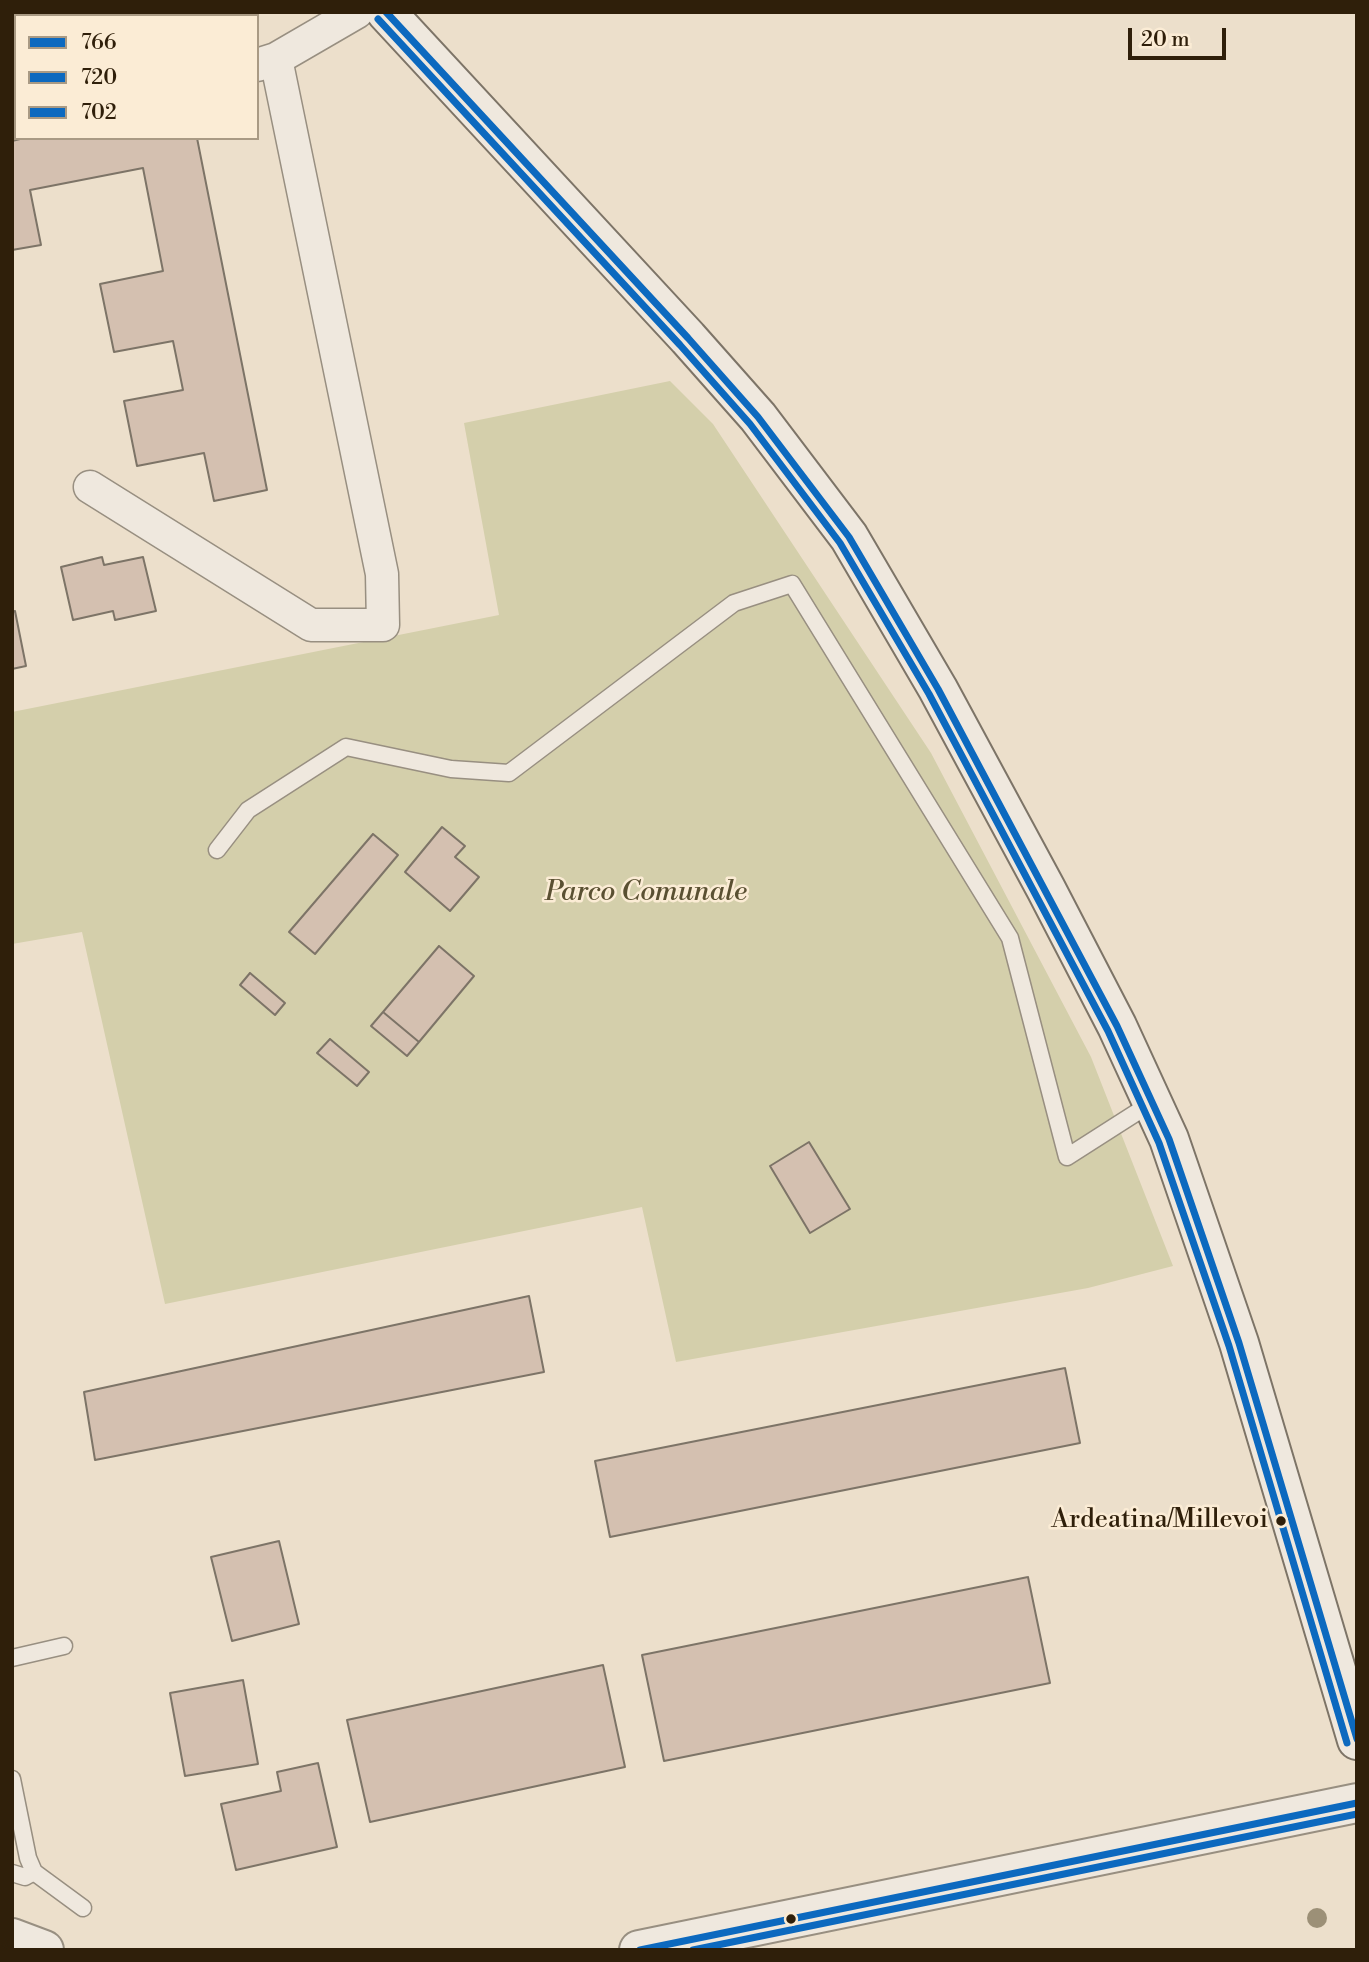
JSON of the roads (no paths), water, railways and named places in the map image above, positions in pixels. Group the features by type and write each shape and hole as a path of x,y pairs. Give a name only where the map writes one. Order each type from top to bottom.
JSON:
{"main road":[{"path":"386,12 758,417 838,522 893,612 988,779 1117,1026 1153,1102 1183,1175 1239,1343 1357,1740"},
{"path":"639,1950 1357,1803"},
{"path":"12,1938 44,1950"}],"street":[{"path":"90,486 310,625 383,625 382,573 267,62 357,12"}],"lane":[{"path":"217,850 248,810 346,747 451,769 509,773 734,603 792,584 1010,939 1067,1157 1153,1102"},
{"path":"12,1658 64,1646"},
{"path":"12,1779 28,1858 34,1872 83,1908"},
{"path":"12,1873 26,1877 34,1872"}],"place":[{"name":"Ardeatina/Millevoi","path":"1281,1521"}],"park label":[{"name":"Parco Comunale","path":"646,893"}]}
